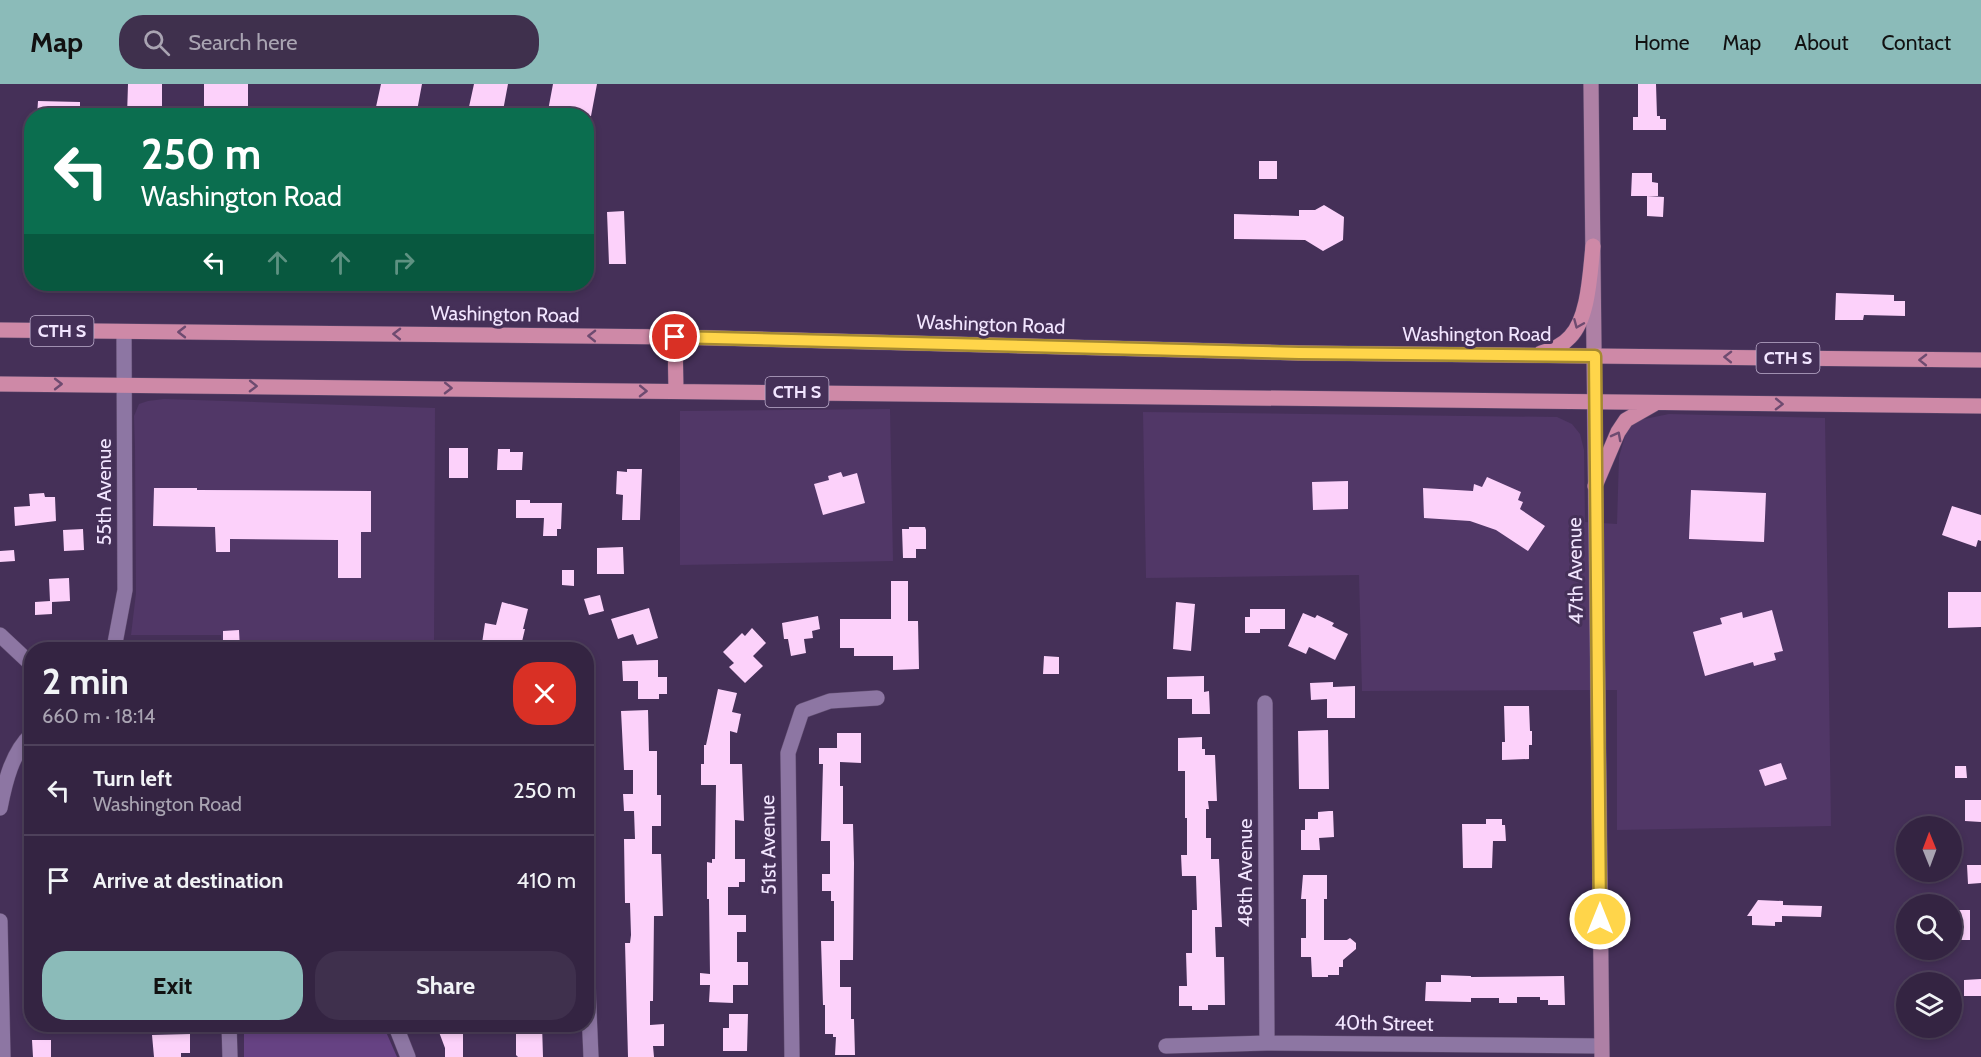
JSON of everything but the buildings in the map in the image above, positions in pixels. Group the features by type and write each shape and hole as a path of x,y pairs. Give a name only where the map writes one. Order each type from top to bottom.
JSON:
{"main road":[{"path":"1532,356 1559,346 1574,333 1587,298 1593,246"},
{"name":"Washington Road","path":"0,330 675,337 1299,353 1981,360"},
{"path":"675,337 676,391"},
{"name":"CTH S","path":"0,384 1981,406"},
{"path":"1595,486 1618,432 1626,420 1657,403"}],"street":[{"name":"47th Avenue","path":"1591,84 1601,1052"},
{"name":"55th Avenue","path":"115,642 125,590 124,332"},
{"path":"0,635 24,658"},
{"name":"51st Avenue","path":"792,1057 788,753 802,711 830,701 877,698"},
{"name":"48th Avenue","path":"1264,703 1268,1043"},
{"path":"0,808 5,780 24,741"},
{"path":"0,921 3,1057"},
{"path":"229,1032 230,1057"},
{"path":"398,1032 408,1057"},
{"path":"590,1032 591,1057"},
{"name":"40th Street","path":"1166,1046 1268,1043 1601,1052"}],"shaded area":[{"path":"164,399 435,408 434,642 222,642 221,635 131,635 136,593 134,416 139,404"},
{"path":"890,409 893,561 680,565 680,411"},
{"path":"1143,412 1557,417 1572,424 1580,434 1584,450 1585,522 1617,524 1619,457 1628,426 1635,421 1669,414 1825,418 1831,826 1617,830 1617,690 1362,691 1359,575 1146,578"},
{"path":"244,1032 386,1032 397,1057 244,1057"}],"route":[{"path":"675,337 1299,353 1595,356 1600,919"}]}
